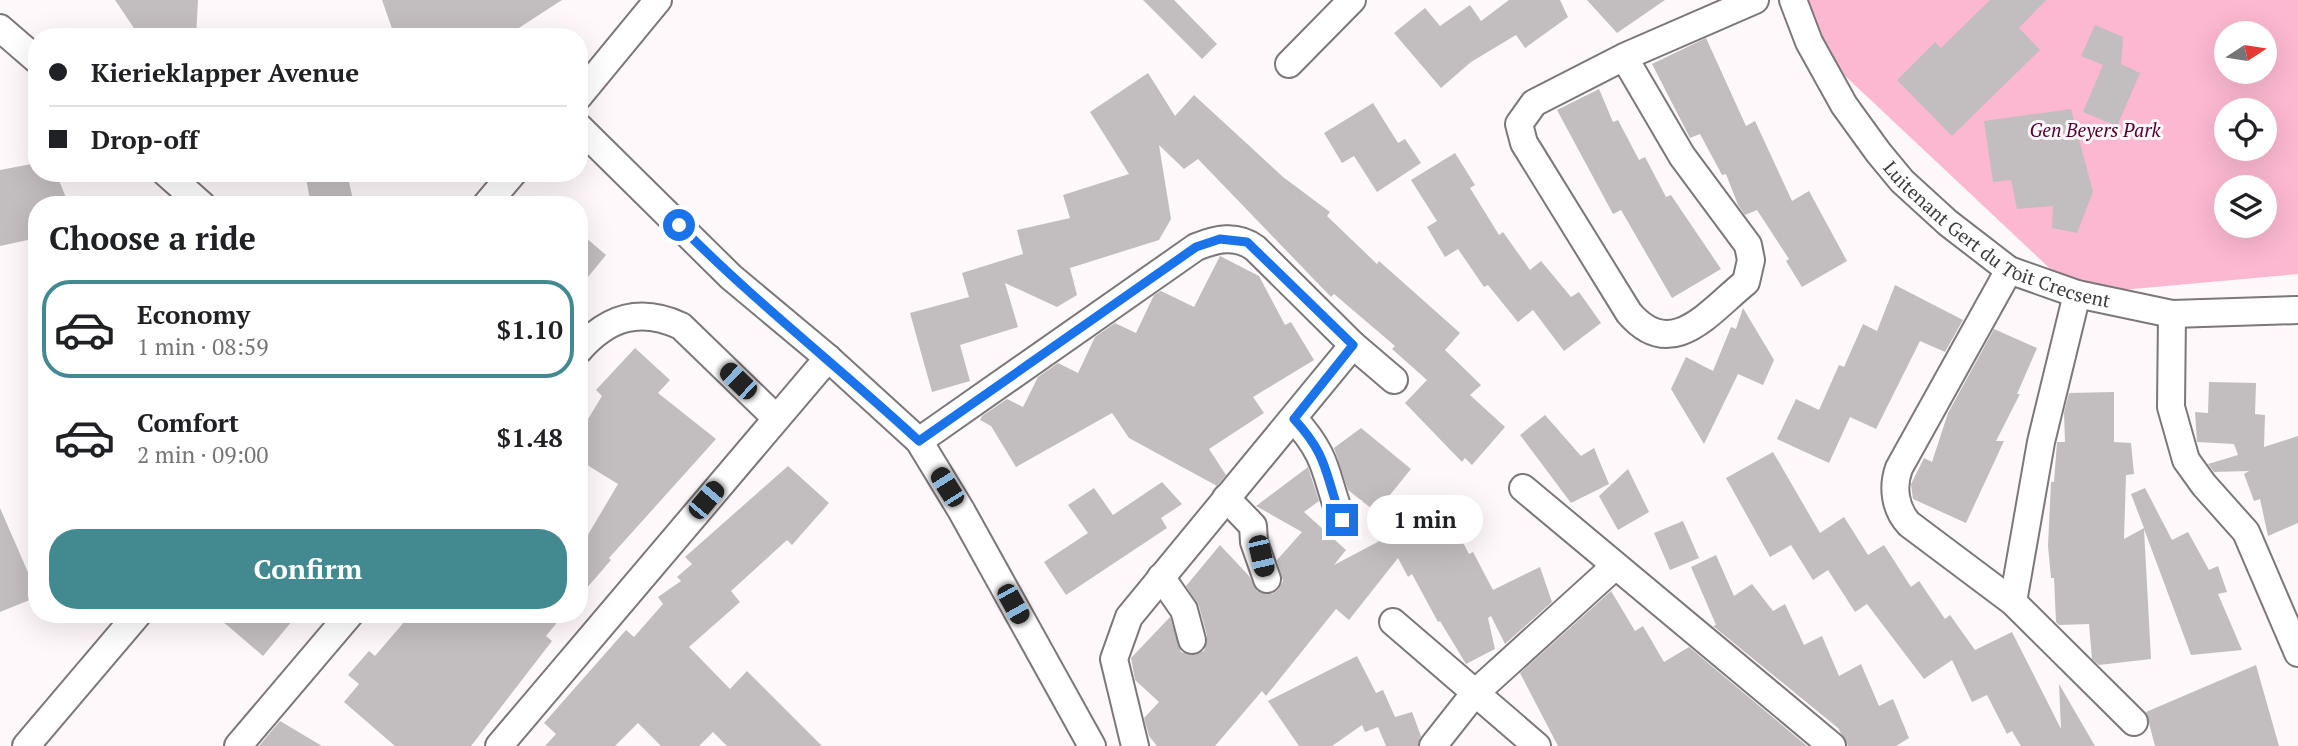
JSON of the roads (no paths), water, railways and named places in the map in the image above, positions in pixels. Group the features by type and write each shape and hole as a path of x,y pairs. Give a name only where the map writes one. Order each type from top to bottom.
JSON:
{"street":[{"path":"588,85 658,0"},
{"path":"1289,64 1352,0"},
{"path":"1624,57 1682,156 1740,231 1751,252 1746,282 1687,329 1669,336 1642,328 1629,313 1519,132 1525,114 1534,103 1624,57 1755,0"},
{"name":"Luitenant Gert du Toit Crecsent","path":"1793,0 1809,42 1838,94 1878,152 1902,181 1948,223 2010,270 2077,294 2172,314 2298,310"},
{"path":"0,28 28,52"},
{"path":"588,136 731,277 828,358 919,441 961,510 1092,746"},
{"path":"176,182 192,196"},
{"path":"494,196 505,182"},
{"path":"919,441 1196,247 1220,239 1236,239 1255,248 1353,345 1394,380"},
{"path":"2010,270 1895,479 1897,505 1909,524 2013,602 2134,722"},
{"path":"2013,602 2041,442 2077,294"},
{"path":"2172,314 2171,407 2186,460 2204,485 2246,532 2298,653"},
{"path":"588,339 594,332 623,317 647,315 681,326 776,418"},
{"path":"1135,746 1114,659 1129,617 1353,345"},
{"path":"499,746 828,358"},
{"path":"1294,419 1315,443 1326,463 1342,520"},
{"path":"1523,488 1614,567 1832,746"},
{"path":"1226,498 1253,526 1254,542 1267,579"},
{"path":"1433,746 1474,694 1614,567"},
{"path":"1161,577 1184,610 1192,640"},
{"path":"1393,622 1537,746"},
{"path":"26,746 130,623"},
{"path":"238,746 342,623"}],"park label":[{"name":"Gen Beyers Park","path":"2095,130"}]}
